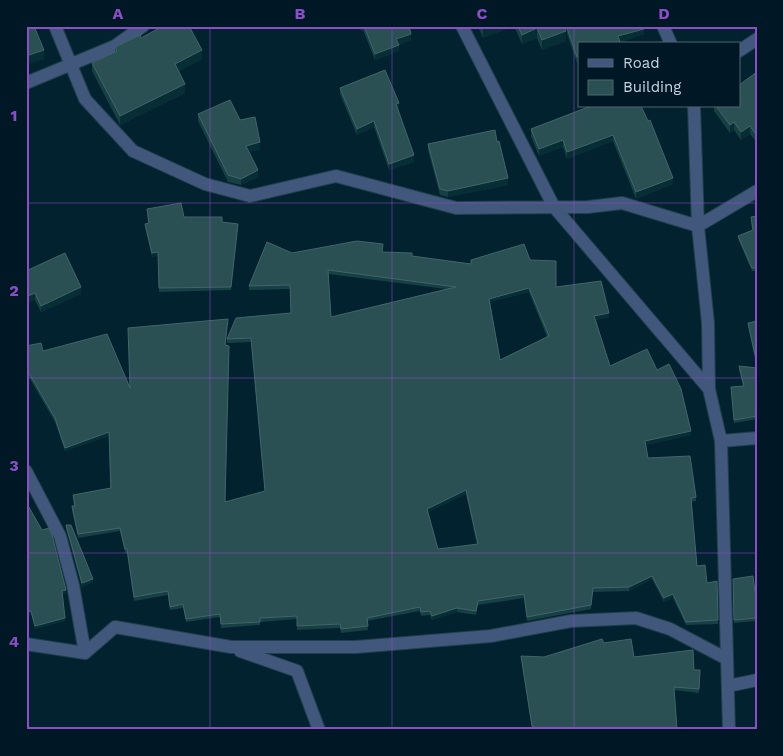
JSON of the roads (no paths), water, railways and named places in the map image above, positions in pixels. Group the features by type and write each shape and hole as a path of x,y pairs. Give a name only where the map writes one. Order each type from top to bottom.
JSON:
{"street":[{"path":"55,26 69,65 85,99 133,151 205,184 250,196 336,176 456,208 554,208 622,203 698,226 757,191"},
{"path":"26,83 115,46 143,26"},
{"path":"462,26 554,208 709,389"},
{"path":"663,26 670,42"},
{"path":"740,50 757,39"},
{"path":"694,108 698,226 708,322 709,389 721,441 729,730"},
{"path":"721,441 757,438"},
{"path":"26,471 60,536 73,585 86,653"},
{"path":"86,653 115,627 231,647 356,647 490,636 571,621 636,618 670,629 727,659"},
{"path":"26,644 86,653"},
{"path":"231,647 297,671 319,730"},
{"path":"728,686 757,680"}]}
